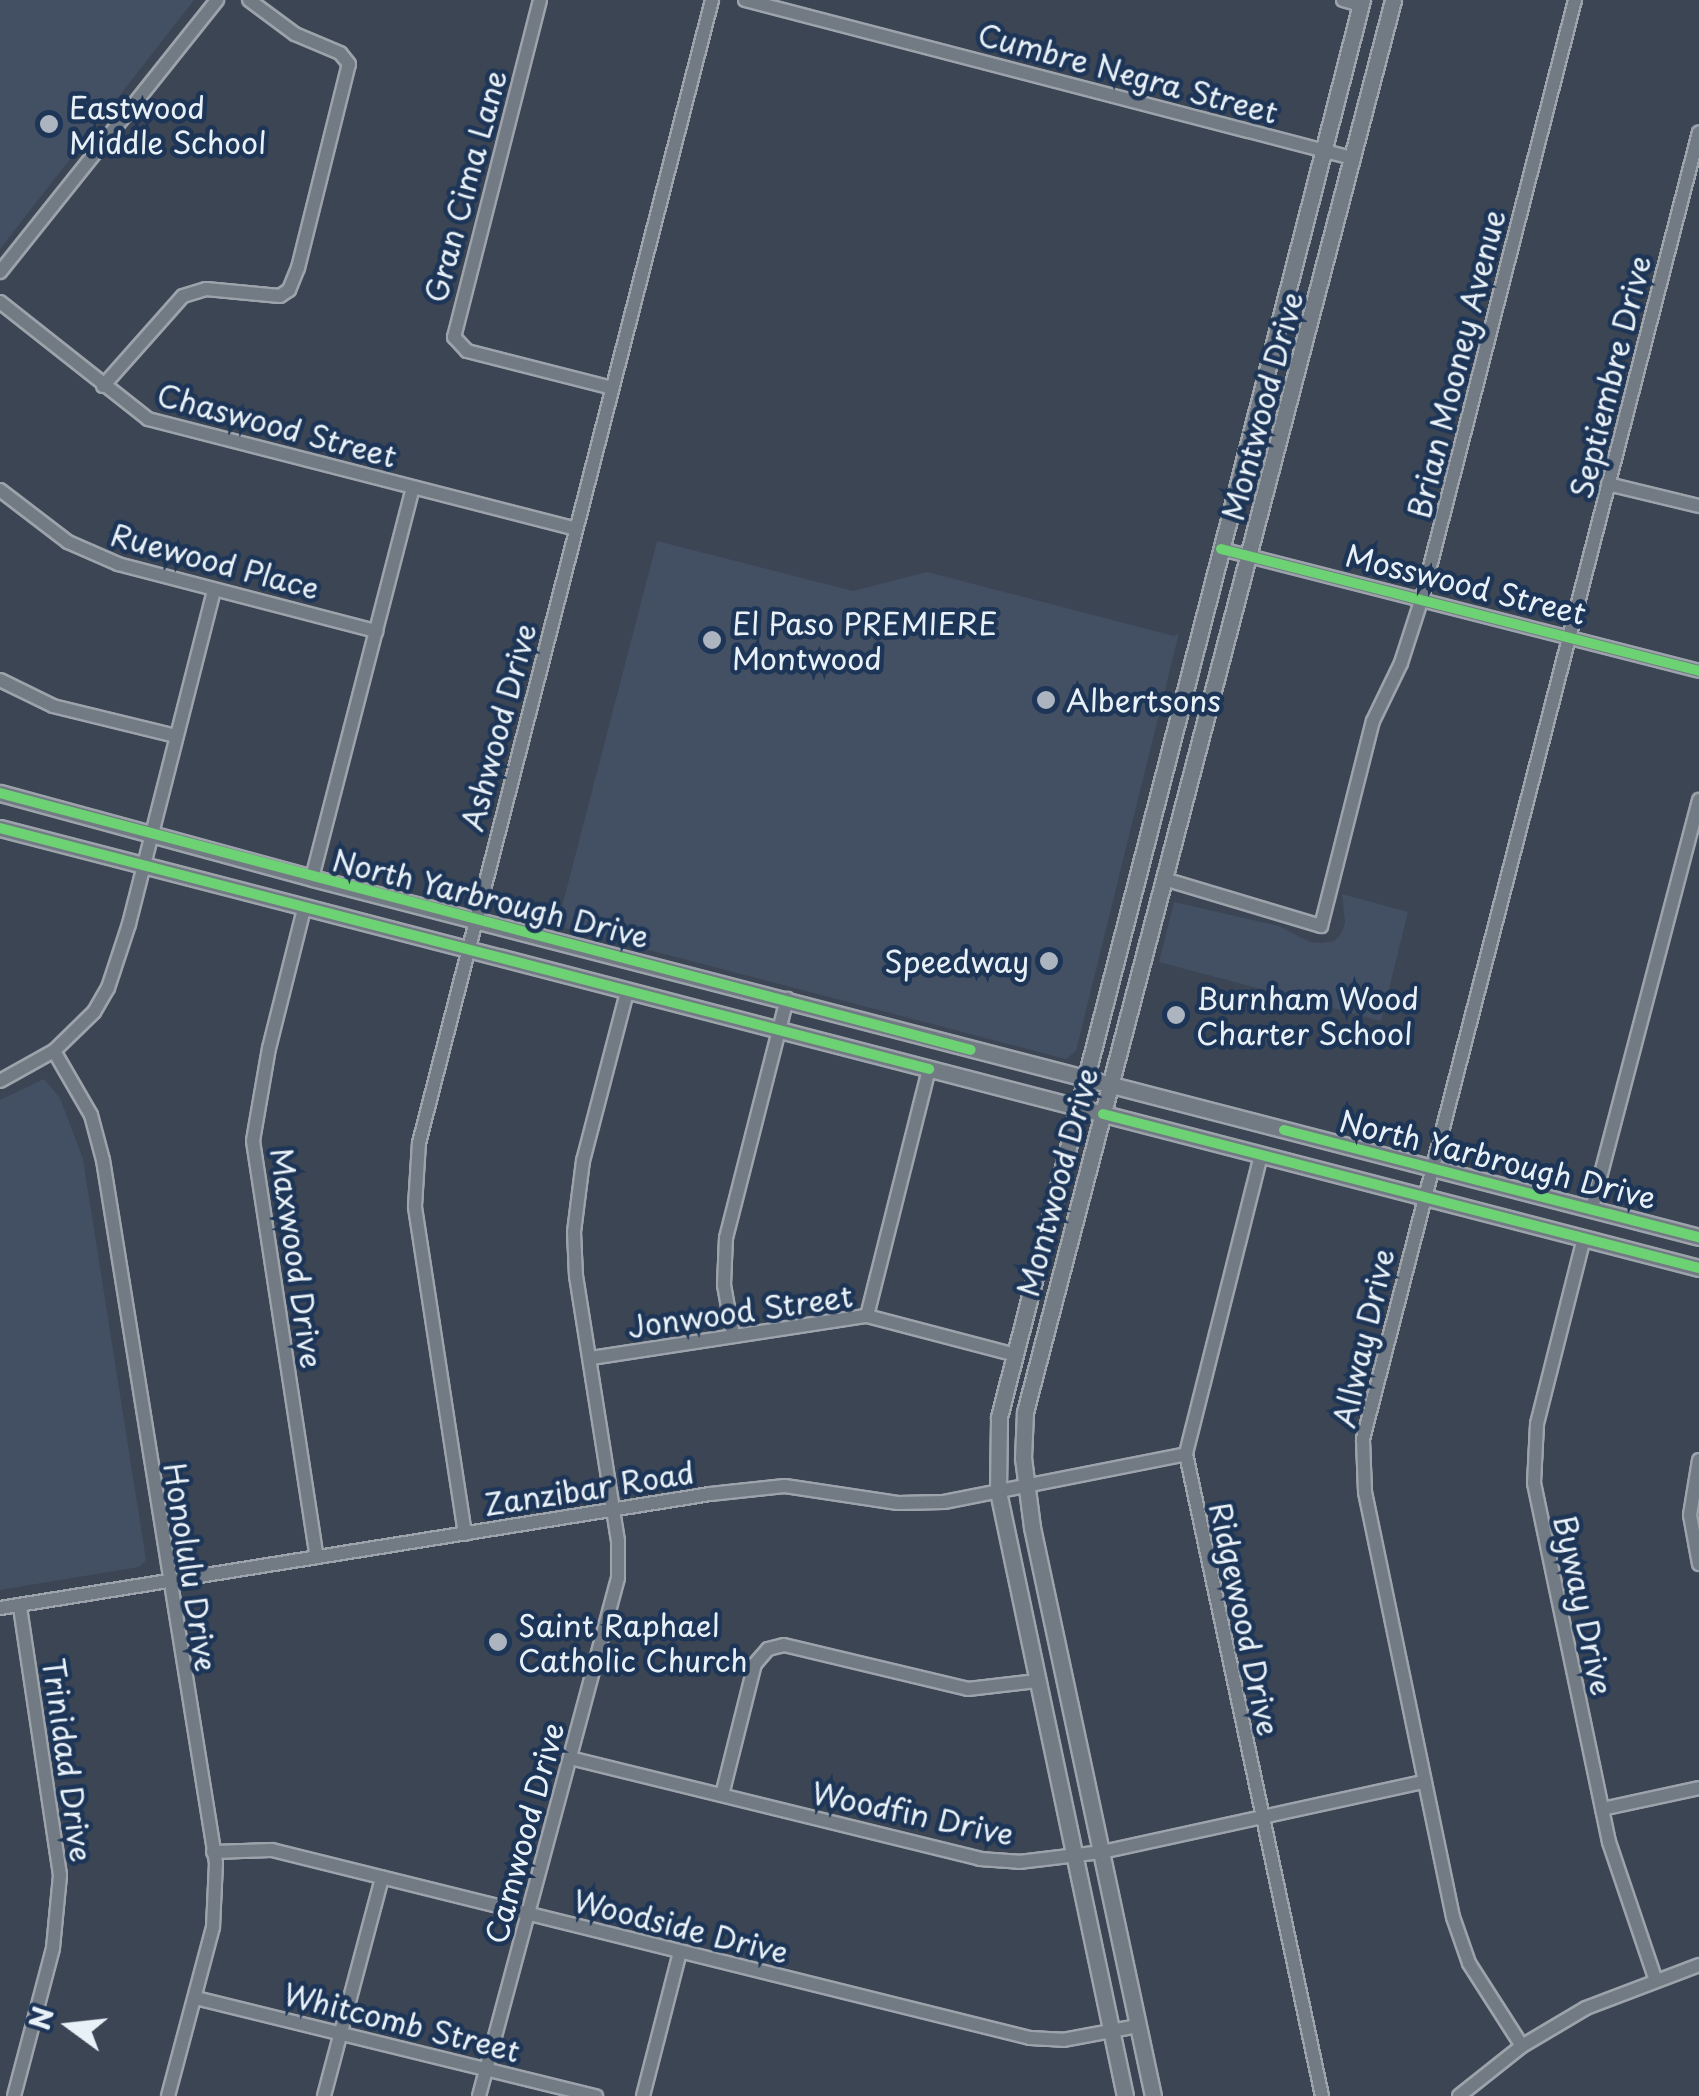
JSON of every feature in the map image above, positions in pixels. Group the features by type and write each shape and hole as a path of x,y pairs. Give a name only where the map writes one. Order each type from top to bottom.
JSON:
{"main road":[{"name":"Montwood Drive","path":"1153,2096 1025,1486 1026,1412 1392,0"},
{"name":"Montwood Drive","path":"1125,2096 998,1491 1000,1417 1012,1354 1362,2"},
{"name":"North Yarbrough Drive","path":"0,792 312,878 1699,1237"},
{"name":"North Yarbrough Drive","path":"0,828 1699,1268"}],"street":[{"path":"0,272 217,0"},
{"path":"103,386 167,309 183,296 206,289 280,296 289,290 298,268 348,64 340,53 296,34 249,0"},
{"name":"Gran Cima Lane","path":"540,0 454,338 467,351 612,388"},
{"name":"Ashwood Drive","path":"464,1534 414,1191 418,1143 712,0"},
{"name":"Cumbre Negra Street","path":"745,0 1352,158"},
{"path":"1343,0 1362,2"},
{"name":"Brian Mooney Avenue","path":"1164,879 1320,926 1374,722 1404,653 1422,598 1576,0"},
{"name":"Septiembre Drive","path":"1568,635 1699,132"},
{"name":"Chaswood Street","path":"0,302 131,408 166,426 576,528"},
{"path":"1608,484 1699,506"},
{"path":"312,878 413,488"},
{"name":"Ruewood Place","path":"0,490 46,528 94,555 376,630"},
{"name":"Mosswood Street","path":"1221,549 1699,671"},
{"path":"0,1081 54,1051 94,1012 108,988 214,590"},
{"name":"Allway Drive","path":"1522,2046 1478,1979 1460,1939 1424,1782 1363,1466 1366,1417 1568,635"},
{"path":"0,680 53,706 176,736"},
{"path":"1592,1208 1699,800"},
{"name":"Maxwood Drive","path":"304,909 268,1048 254,1141 317,1557"},
{"name":"Camwood Drive","path":"479,2096 618,1578 618,1541 576,1276 576,1202 627,992"},
{"path":"733,1335 724,1285 726,1238 787,999"},
{"name":"Honolulu Drive","path":"54,1051 92,1115 103,1160 214,1852 216,1905 196,1998 168,2096"},
{"path":"867,1316 930,1069"},
{"name":"Ridgewood Drive","path":"1261,1154 1186,1454 1322,2096"},
{"name":"Byway Drive","path":"1584,1238 1542,1399 1533,1465 1542,1534 1615,1865 1655,1978"},
{"name":"Jonwood Street","path":"591,1358 867,1316 1012,1354"},
{"name":"Zanzibar Road","path":"0,1608 612,1509 786,1486 914,1504 1186,1454"},
{"path":"1699,1460 1690,1516 1699,1564"},
{"name":"Trinidad Drive","path":"14,2096 53,1948 60,1874 20,1606"},
{"path":"722,1796 754,1664 768,1648 784,1645 968,1688 1038,1682"},
{"name":"Woodfin Drive","path":"570,1758 980,1858 1019,1862 1102,1852 1424,1782"},
{"path":"1602,1809 1699,1788"},
{"name":"Woodside Drive","path":"214,1852 272,1850 1030,2038 1063,2040 1138,2026"},
{"path":"324,2096 382,1878"},
{"path":"643,2096 680,1952"},
{"path":"1459,2096 1522,2046 1586,2008 1655,1978 1699,1965"},
{"name":"Whitcomb Street","path":"196,1998 596,2096"}],"shaded area":[{"name":"Eastwood Middle School","path":"0,0 194,0 0,249"},
{"path":"657,541 853,591 927,572 1174,636 1179,633 1076,1051 1066,1059 557,926"},
{"path":"1342,894 1408,912 1381,1021 1159,962 1174,902 1279,926 1310,942 1321,943 1334,941 1341,934 1345,923"},
{"path":"44,1079 60,1098 83,1159 146,1560 139,1567 0,1590 0,1100"}],"cycle path":[{"path":"1221,549 1699,671"},
{"path":"0,793 971,1050"},
{"path":"0,828 929,1069"},
{"path":"1103,1114 1699,1268"},
{"path":"1284,1130 1699,1237"}],"place":[{"name":"Eastwood Middle School","path":"49,124"},
{"name":"El Paso PREMIERE Montwood","path":"712,640"},
{"name":"Albertsons","path":"1046,700"},
{"name":"Speedway","path":"1049,961"},
{"name":"Burnham Wood Charter School","path":"1176,1015"},
{"name":"Saint Raphael Catholic Church","path":"498,1642"}]}
